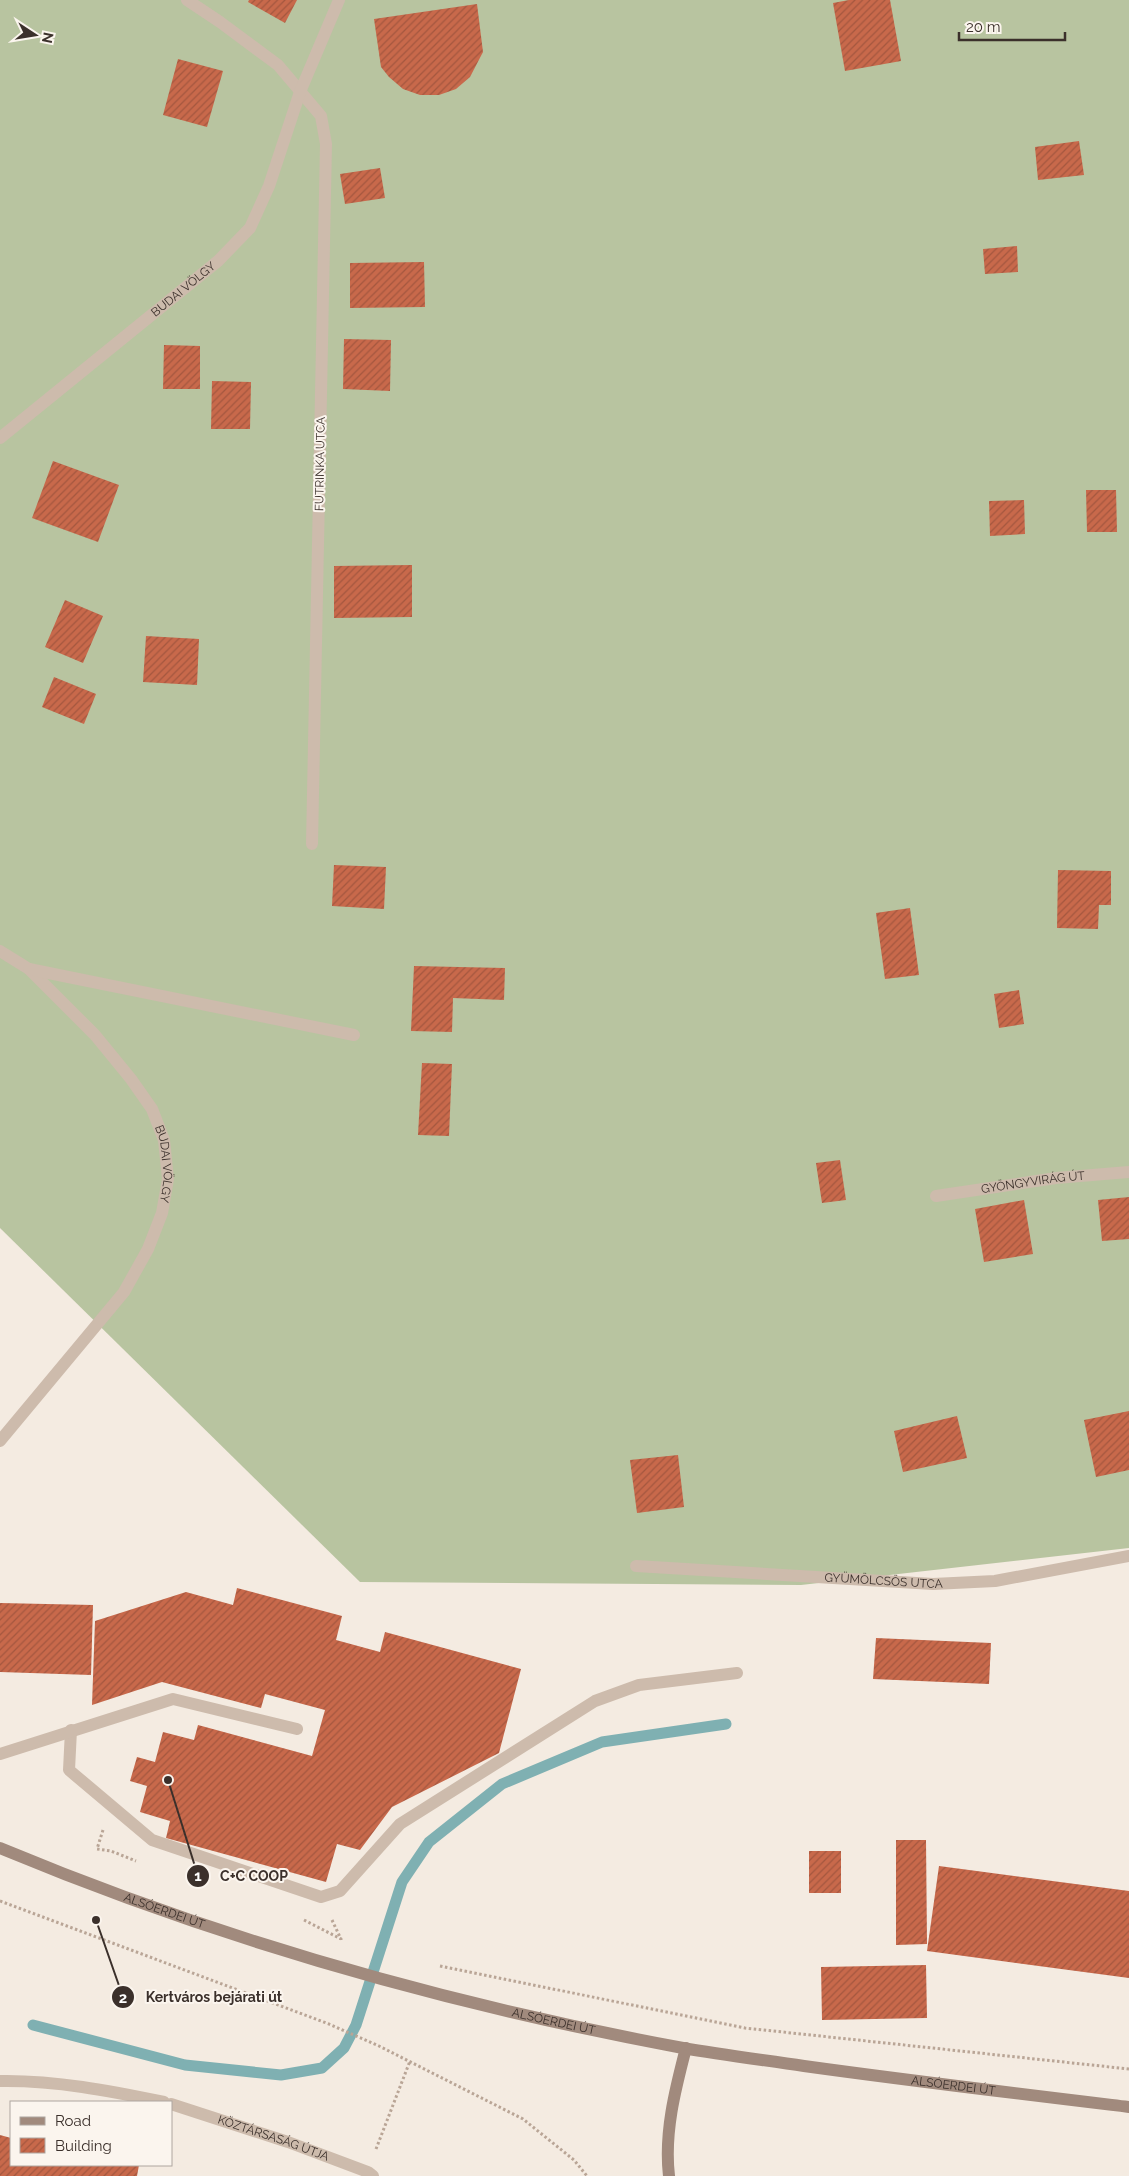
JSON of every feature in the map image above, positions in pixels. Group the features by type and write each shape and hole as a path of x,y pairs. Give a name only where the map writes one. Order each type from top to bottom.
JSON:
{"main road":[{"name":"ALSÓERDEI ÚT","path":"0,1848 172,1914 242,1938 393,1981 566,2024 686,2048 929,2084 1129,2107"},
{"path":"669,2176 667,2154 673,2097 686,2048"}],"street":[{"path":"187,0 278,65 300,92"},
{"name":"BUDAI VÖLGY","path":"0,438 218,261 250,228 269,186 300,92 338,0"},
{"name":"FUTRINKA UTCA","path":"300,92 321,116 326,144 312,844"},
{"name":"BUDAI VÖLGY","path":"0,950 29,969 95,1035 131,1079 152,1109 164,1140 168,1178 162,1214 148,1249 124,1292 0,1441"},
{"name":"BUDAI VÖLGY","path":"29,969 354,1035"},
{"name":"GYÖNGYVIRÁG ÚT","path":"936,1196 1056,1178 1129,1172"},
{"name":"GYÜMÖLCSÖS UTCA","path":"636,1566 933,1584 995,1581 1129,1556"},
{"path":"70,1730 69,1770 152,1840 320,1897 340,1891 400,1824 595,1702 639,1685 738,1673"},
{"path":"0,1754 70,1730 173,1699 297,1729"},
{"path":"0,2081 25,2081 95,2089 159,2101"},
{"name":"KÖZTÁRSASÁG ÚTJA","path":"172,2104 184,2106 288,2142 370,2174"}],"path":[{"path":"0,1901 329,2024 379,2046 524,2120 574,2160 587,2176"},
{"path":"440,1966 745,2028 1129,2069"},
{"path":"370,2174 410,2061"}],"green space":[{"path":"0,0 1129,0 1129,1548 801,1585 360,1582 0,1228"}],"building":[{"path":"249,0 297,0 285,23 248,2"},
{"path":"849,0 890,0 901,61 845,71 833,3"},
{"path":"477,4 483,52 470,77 456,89 439,95 420,95 403,89 381,67 374,19"},
{"path":"178,59 223,71 207,127 163,115"},
{"path":"1079,141 1084,175 1038,180 1035,147"},
{"path":"380,168 385,198 345,204 340,174"},
{"path":"1017,246 1018,272 985,274 983,249"},
{"path":"424,262 425,307 350,308 350,263"},
{"path":"344,339 391,340 390,391 343,389"},
{"path":"164,345 200,346 200,389 163,389"},
{"path":"212,381 251,382 250,429 211,429"},
{"path":"53,461 119,485 98,542 32,518"},
{"path":"1086,490 1116,490 1117,532 1087,532"},
{"path":"1024,500 1025,534 990,536 989,501"},
{"path":"412,565 412,617 334,618 334,566"},
{"path":"65,600 103,616 83,663 45,647"},
{"path":"146,636 199,639 197,685 143,682"},
{"path":"54,677 96,694 84,724 42,707"},
{"path":"334,865 386,867 384,909 332,906"},
{"path":"1058,870 1111,871 1111,905 1099,905 1098,929 1057,928"},
{"path":"910,908 919,975 885,979 876,913"},
{"path":"414,966 505,968 504,1000 453,998 452,1032 411,1031"},
{"path":"1019,990 1024,1024 999,1028 994,994"},
{"path":"422,1063 452,1064 449,1136 418,1135"},
{"path":"840,1160 846,1200 822,1203 816,1163"},
{"path":"1129,1197 1129,1239 1102,1241 1098,1200"},
{"path":"1024,1200 1033,1254 984,1262 975,1209"},
{"path":"1129,1411 1129,1470 1096,1477 1084,1420"},
{"path":"957,1416 967,1458 903,1472 894,1431"},
{"path":"678,1455 684,1507 637,1513 630,1460"},
{"path":"237,1588 342,1616 336,1640 380,1652 385,1632 521,1669 499,1753 392,1807 360,1850 337,1844 326,1882 166,1838 170,1821 140,1812 147,1786 130,1781 137,1757 155,1762 163,1732 194,1740 198,1725 312,1756 325,1710 265,1694 261,1708 162,1682 92,1705 95,1621 186,1592 233,1605"},
{"path":"0,1603 93,1605 91,1675 0,1672"},
{"path":"876,1638 991,1643 989,1684 873,1679"},
{"path":"896,1840 926,1840 927,1944 896,1945"},
{"path":"809,1851 841,1851 841,1893 809,1893"},
{"path":"939,1866 1129,1891 1129,1978 927,1951"},
{"path":"926,1965 927,2018 822,2020 821,1967"},
{"path":"0,2135 10,2138 10,2166 139,2166 137,2176 0,2176"}],"waterway":[{"path":"33,2025 185,2065 281,2075 322,2068 344,2048 356,2025 402,1882 429,1842 502,1784 602,1742 726,1724"}],"place":[{"name":"C+C COOP","path":"168,1780"},
{"name":"Kertváros bejárati út","path":"96,1920"}]}
